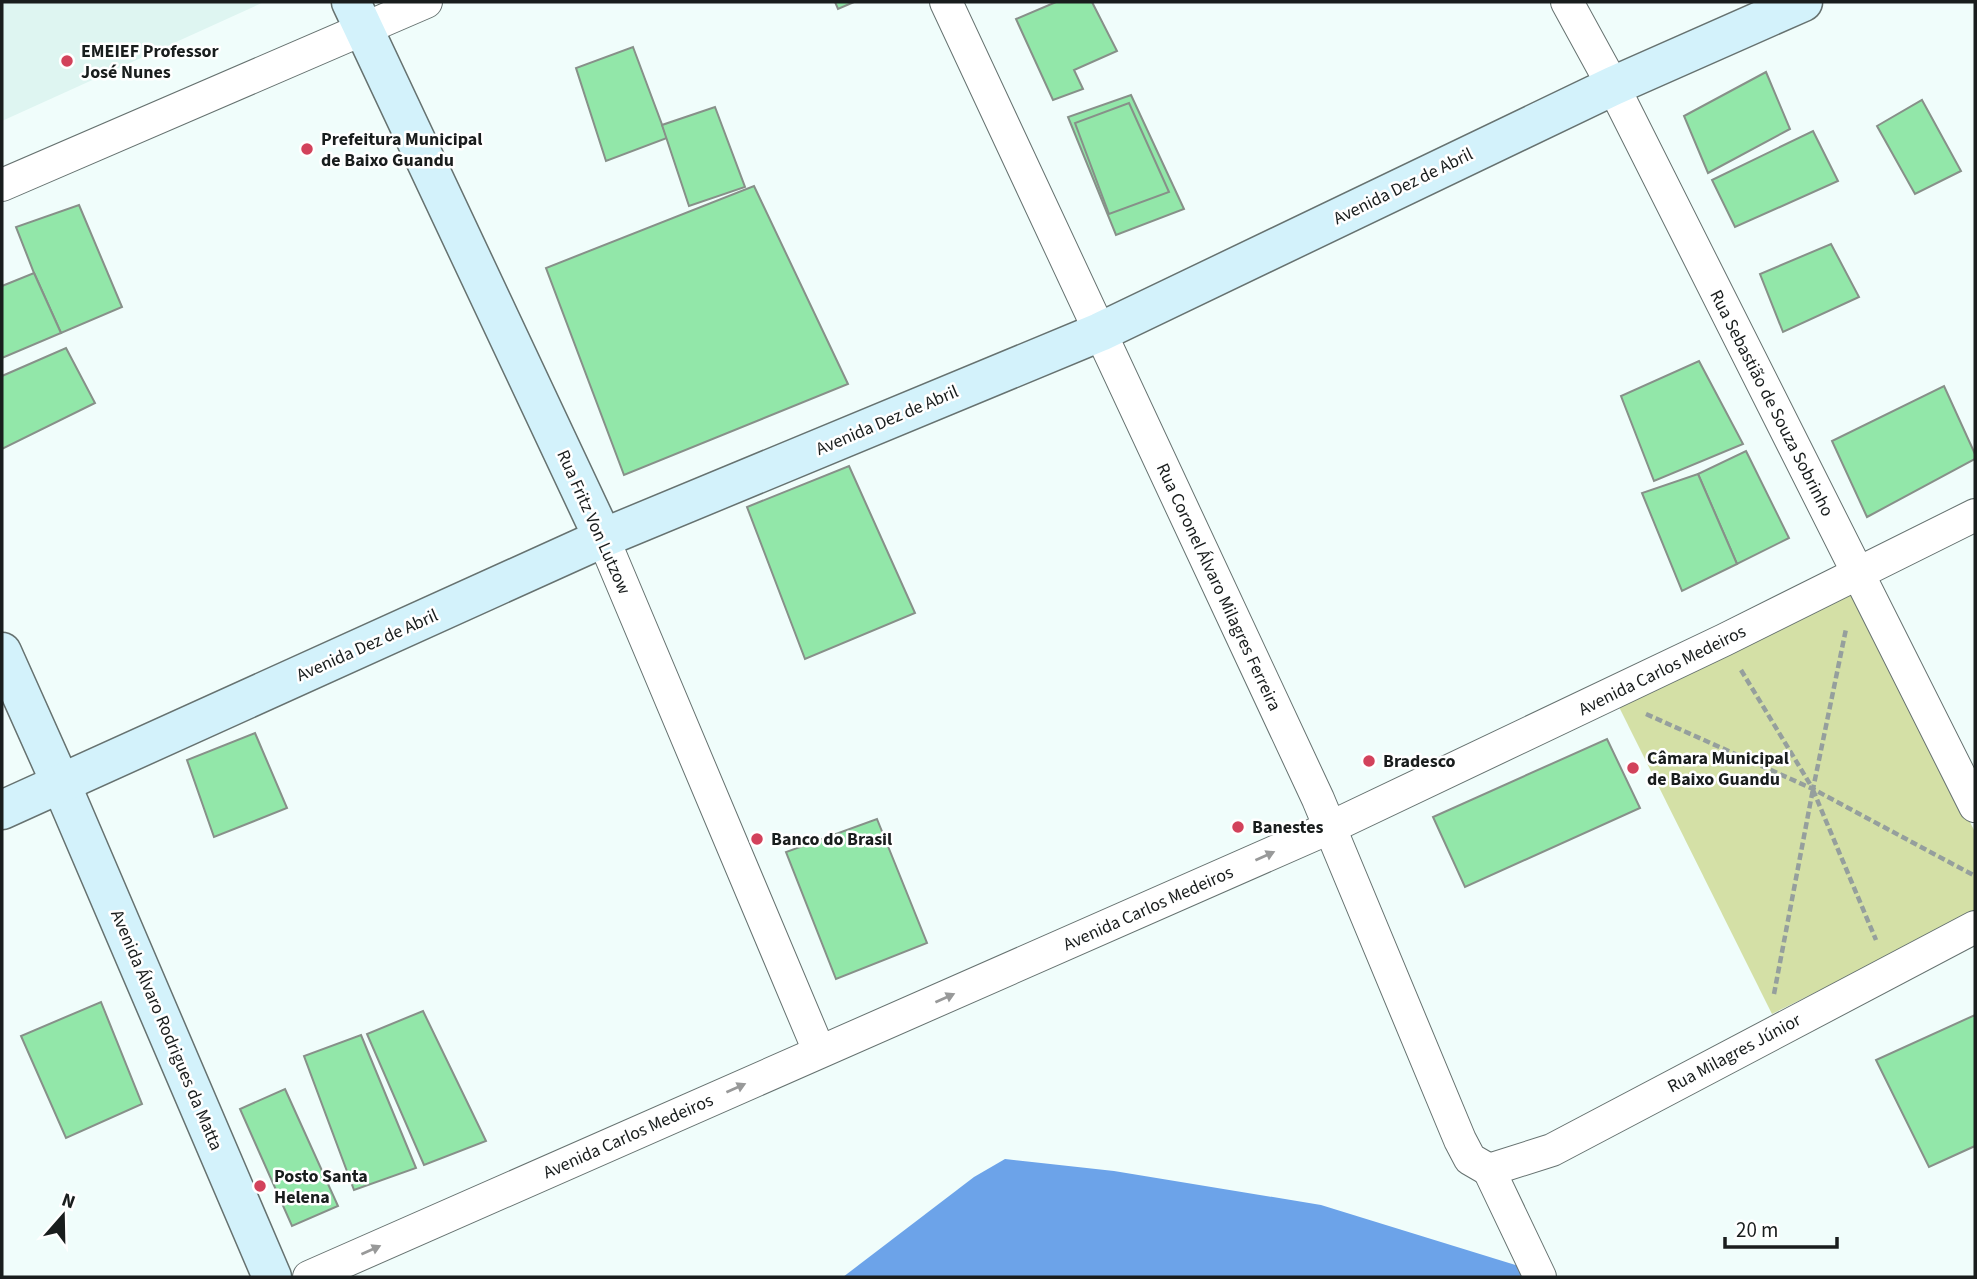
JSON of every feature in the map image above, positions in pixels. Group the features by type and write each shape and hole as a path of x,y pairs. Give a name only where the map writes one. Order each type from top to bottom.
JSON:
{"street":[{"path":"2,185 356,15 426,2"},
{"name":"Rua Coronel Álvaro Milagres Ferreira","path":"946,2 1318,799 1460,1140 1471,1159 1489,1170"},
{"name":"Rua Sebastião de Souza Sobrinho","path":"1567,2 1613,86 1975,806"},
{"name":"Avenida Dez de Abril","path":"2,810 603,538 1100,332 1613,86 1803,2"},
{"name":"Rua Fritz Von Lutzow","path":"356,15 603,538 819,1051"},
{"name":"Avenida Carlos Medeiros","path":"309,1277 1329,828 1724,640 1975,515"},
{"name":"Avenida Álvaro Rodrigues da Matta","path":"2,652 272,1277"},
{"name":"Rua Milagres Júnior","path":"1489,1170 1552,1150 1975,927"},
{"path":"1489,1170 1535,1266"}],"path":[{"path":"1766,1035 1858,573"},
{"path":"1724,640 1813,789 1890,971"},
{"path":"1606,697 1813,789 1975,876"}],"shaded area":[{"name":"EMEIEF Professor José Nunes","path":"2,2 264,2 2,121"}],"green space":[{"path":"1855,591 1975,832 1975,913 1772,1014 1619,707"}],"water":[{"path":"1005,1159 1114,1171 1321,1205 1554,1277 843,1277 974,1177"}],"building":[{"path":"835,2 854,2 838,9"},
{"path":"1056,2 1092,2 1117,51 1074,70 1083,89 1053,100 1016,19"},
{"path":"633,47 667,138 606,161 576,68"},
{"path":"1766,72 1790,129 1708,173 1684,116"},
{"path":"1131,95 1184,209 1116,235 1068,117"},
{"path":"1922,100 1961,171 1915,194 1877,126"},
{"path":"1129,103 1169,192 1109,214 1075,123"},
{"path":"715,107 745,187 689,206 662,125"},
{"path":"1813,131 1838,181 1735,227 1712,180"},
{"path":"754,186 848,384 624,475 546,268"},
{"path":"79,205 122,307 61,333 16,227"},
{"path":"1831,244 1859,297 1783,332 1760,274"},
{"path":"34,273 61,333 2,358 2,286"},
{"path":"66,348 95,403 2,449 2,376"},
{"path":"1699,361 1743,444 1654,481 1621,396"},
{"path":"1944,386 1975,459 1867,517 1832,441"},
{"path":"1746,451 1789,538 1737,564 1698,474"},
{"path":"849,466 915,613 805,659 747,507"},
{"path":"1698,474 1737,564 1682,591 1642,493"},
{"path":"255,733 287,808 214,837 187,760"},
{"path":"1607,739 1640,808 1465,887 1433,817"},
{"path":"877,819 927,943 836,979 786,852"},
{"path":"101,1002 142,1104 66,1138 21,1036"},
{"path":"423,1011 486,1141 424,1165 367,1034"},
{"path":"1975,1015 1975,1146 1929,1167 1876,1060"},
{"path":"361,1035 416,1168 354,1190 304,1056"},
{"path":"285,1089 338,1206 292,1226 240,1109"}],"place":[{"name":"EMEIEF Professor José Nunes","path":"67,61"},
{"name":"Prefeitura Municipal de Baixo Guandu","path":"307,149"},
{"name":"Bradesco","path":"1369,761"},
{"name":"Câmara Municipal de Baixo Guandu","path":"1633,768"},
{"name":"Banestes","path":"1238,827"},
{"name":"Banco do Brasil","path":"757,839"},
{"name":"Posto Santa Helena","path":"260,1186"}]}
